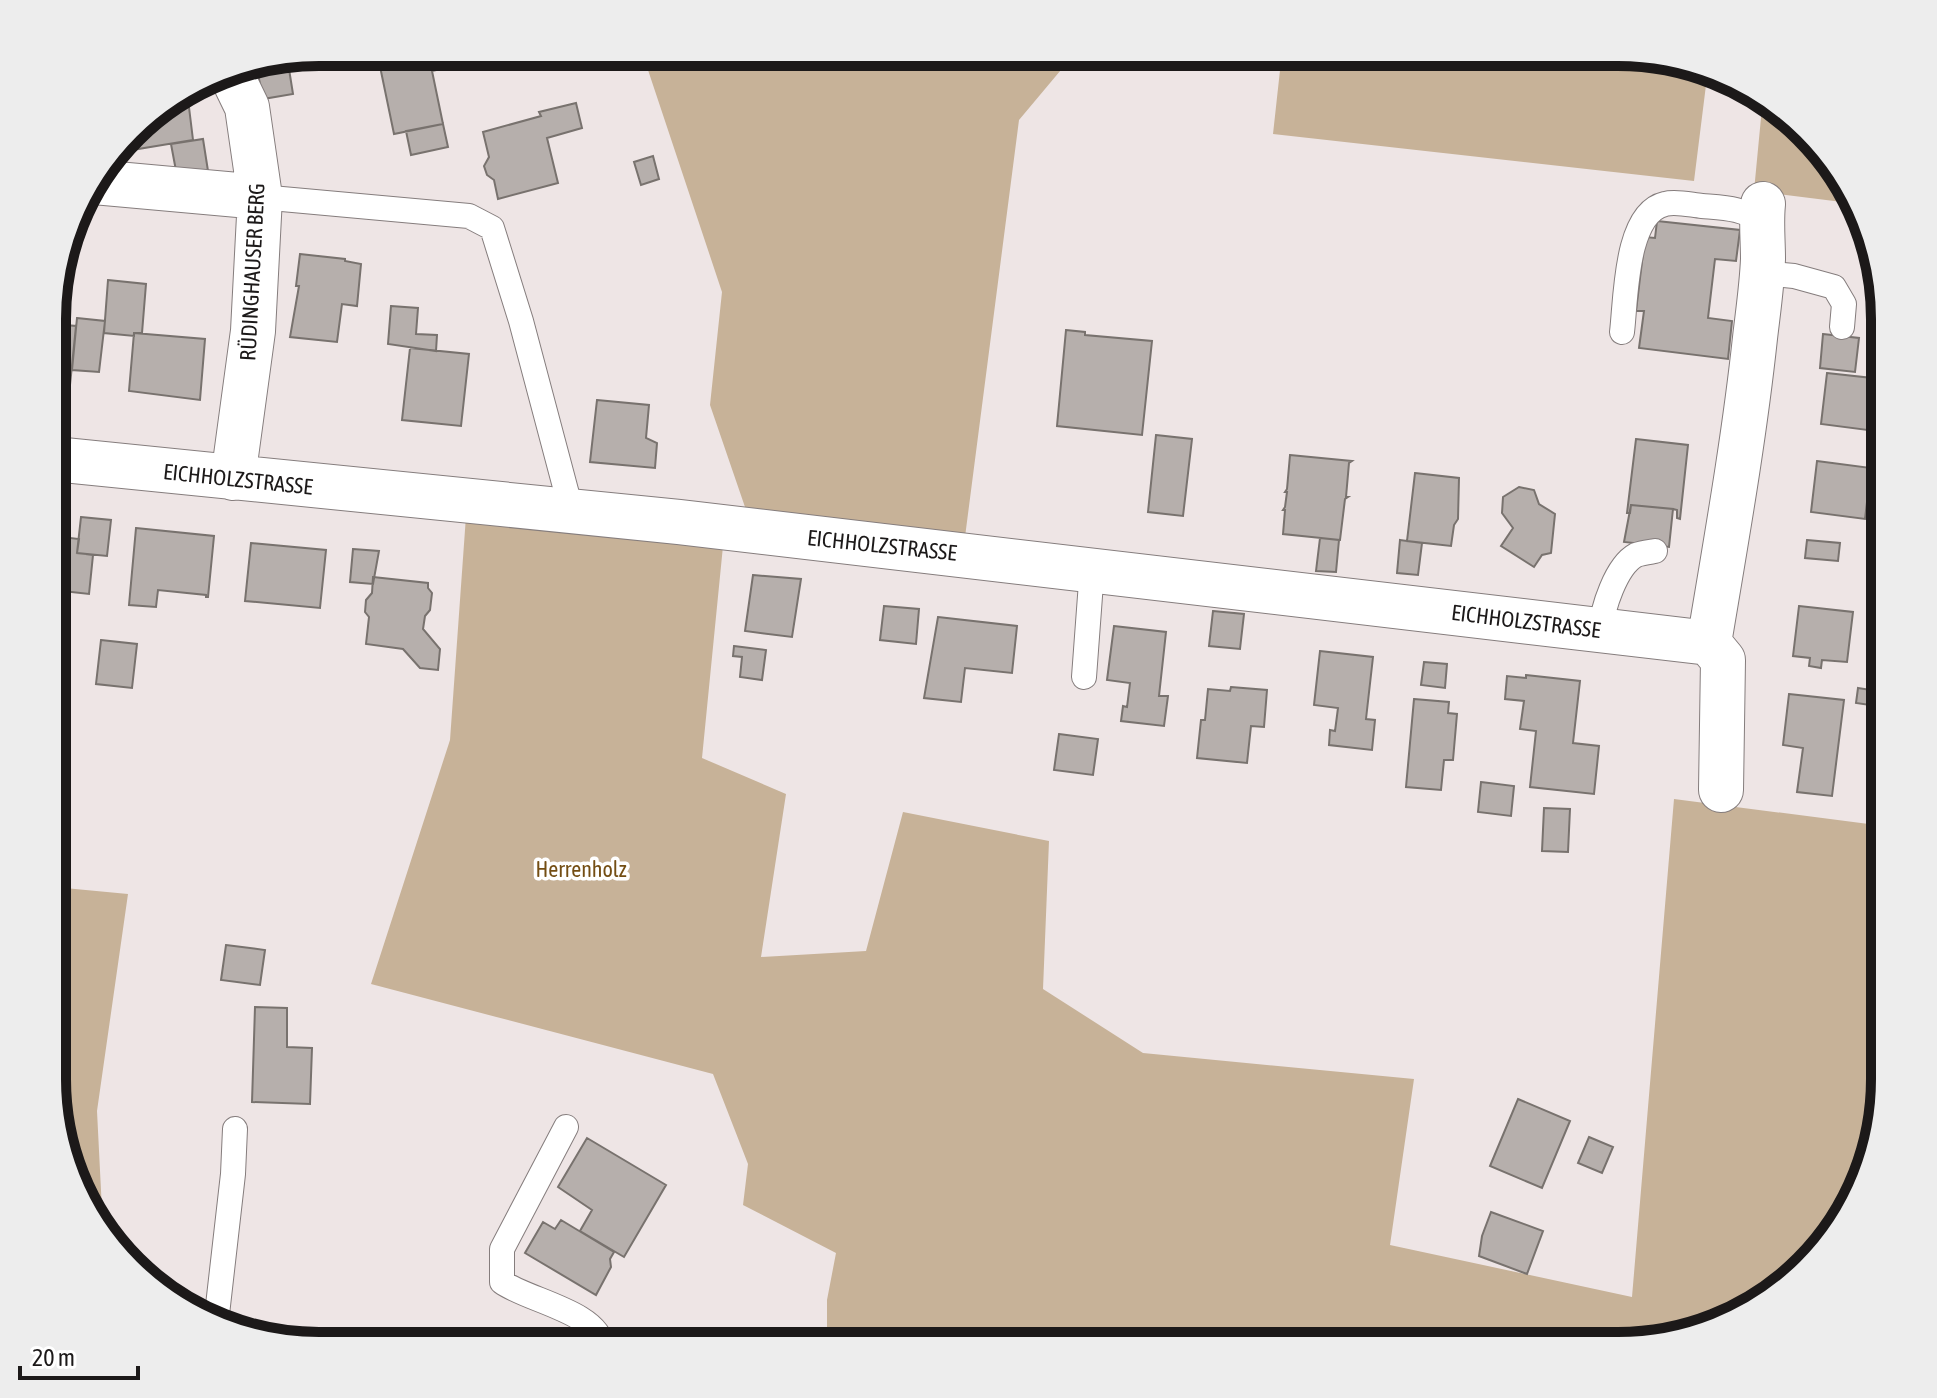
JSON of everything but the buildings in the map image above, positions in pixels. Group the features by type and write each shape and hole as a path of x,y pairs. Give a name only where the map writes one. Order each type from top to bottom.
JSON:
{"street":[{"name":"RÜDINGHAUSER BERG","path":"233,478 253,331 260,197 247,107 234,81"},
{"path":"106,183 260,197"},
{"path":"1721,790 1723,660 1709,643 1741,458 1762,273 1762,213"},
{"name":"EICHHOLZSTRASSE","path":"66,460 694,524 1709,643"}],"lane":[{"path":"260,197 469,216 492,228 521,321 572,513"},
{"path":"1622,332 1633,241 1656,208 1667,203 1762,213"},
{"path":"1762,273 1794,276 1834,287 1844,304 1842,327"},
{"path":"1601,630 1602,611 1609,591 1622,571 1634,556 1655,551"},
{"path":"1084,677 1092,569"},
{"path":"566,1127 502,1249 502,1282 583,1321 596,1331"},
{"path":"217,1310 235,1129"}],"green space":[{"path":"647,66 1064,67 1019,120 965,537 745,507 710,405 722,292"},
{"path":"1280,67 1634,67 1651,68 1706,82 1694,181 1273,134"},
{"path":"1762,111 1797,140 1819,165 1842,202 1754,191"},
{"name":"Herrenholz","path":"466,516 723,546 702,758 786,794 761,957 866,951 903,812 1049,841 1043,989 1143,1053 1414,1079 1390,1245 1632,1297 1674,799 1870,824 1870,1095 1858,1160 1845,1191 1819,1233 1772,1280 1730,1306 1699,1319 1651,1330 827,1331 827,1300 836,1253 743,1205 748,1164 713,1074 371,984 450,740"},
{"path":"67,888 128,894 97,1111 102,1207 85,1176 75,1144 67,1095"}]}
